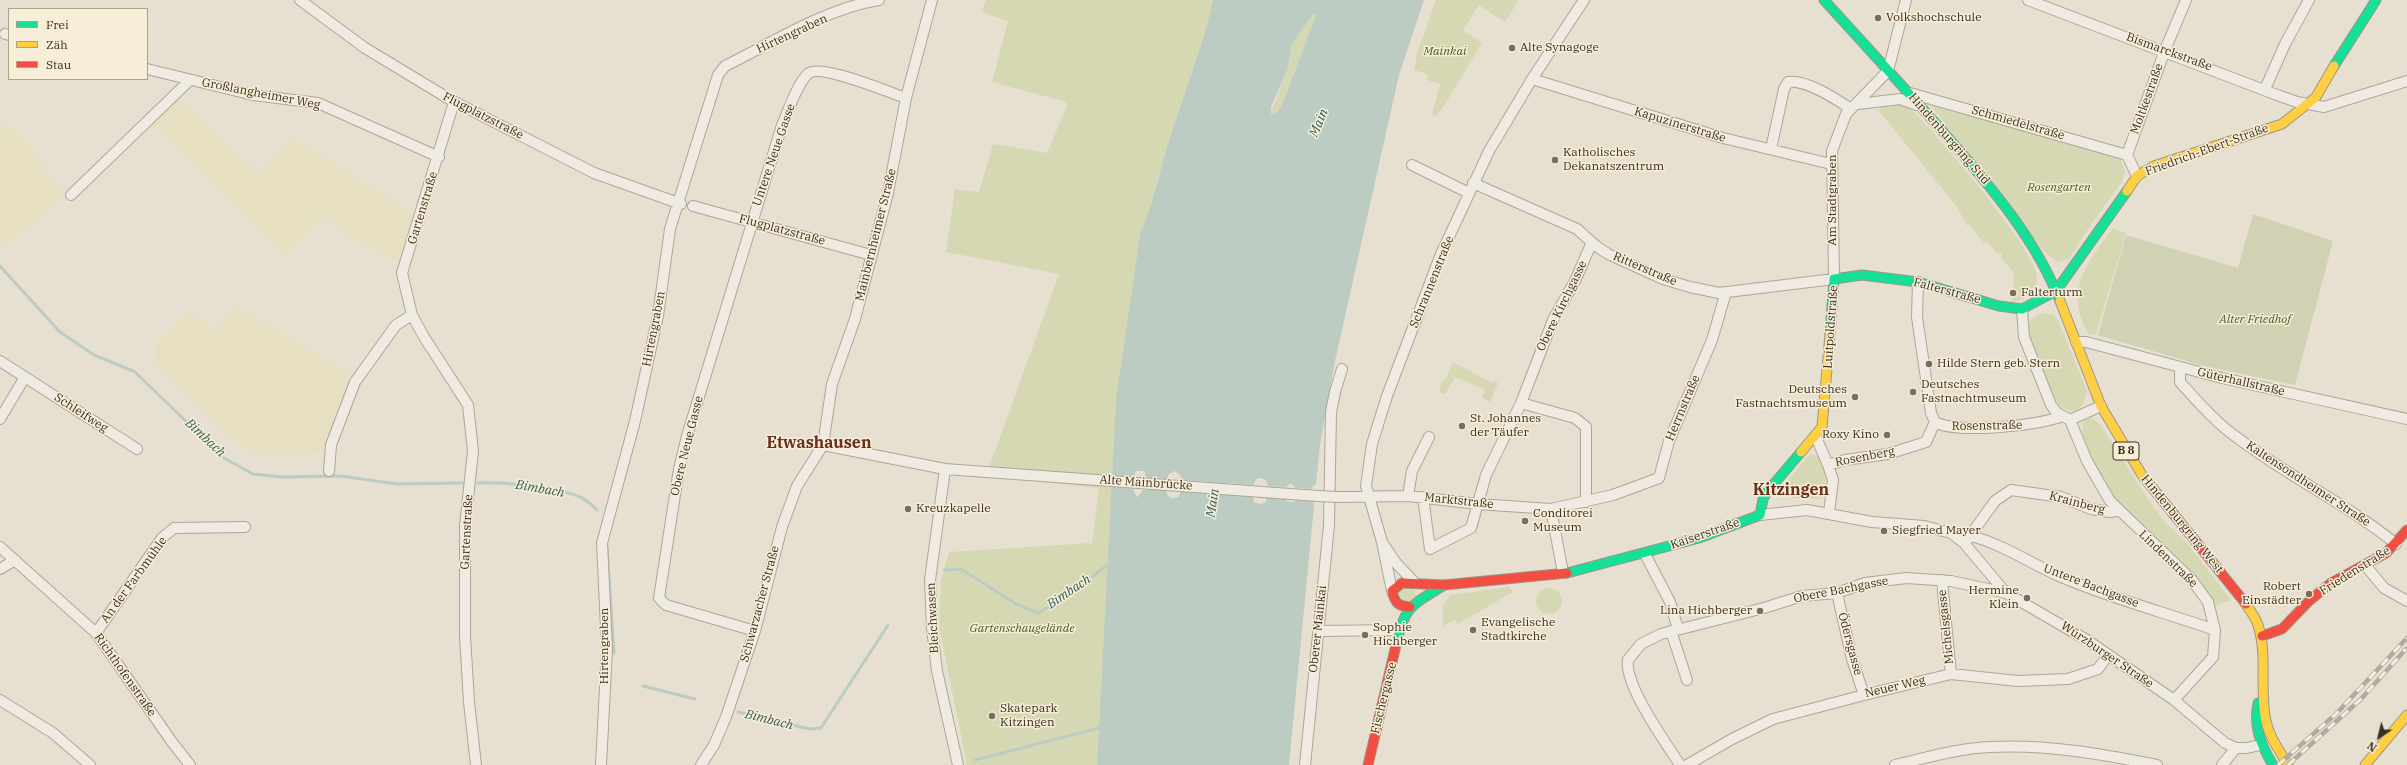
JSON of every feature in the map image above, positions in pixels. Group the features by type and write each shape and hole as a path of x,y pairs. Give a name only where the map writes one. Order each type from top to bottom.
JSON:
{"street":[{"name":"Flugplatzstraße","path":"300,0 365,48 454,102 594,173 679,203"},
{"name":"Hirtengraben","path":"601,765 607,649 602,543 640,399 658,316 670,228 718,75 725,66 803,27 859,3 879,0"},
{"name":"Mainbernheimer Straße","path":"823,445 832,384 855,320 888,193 906,98 930,0"},
{"name":"Schrannenstraße","path":"1382,542 1367,497 1366,486 1369,458 1387,396 1441,254 1495,139 1584,0"},
{"name":"Hindenburgring Süd","path":"1824,0 1908,93 1922,106 2008,209 2036,250 2056,291"},
{"path":"1888,71 1906,0"},
{"name":"Bismarckstraße","path":"2028,0 2165,50 2265,89 2309,104"},
{"name":"Moltkestraße","path":"2127,155 2165,50 2186,0"},
{"path":"2265,89 2284,44 2309,0"},
{"name":"Friedrich-Ebert-Straße","path":"2056,291 2137,176 2154,166 2282,124 2309,104 2316,97 2342,52 2376,0"},
{"name":"Großlangheimer Weg","path":"148,69 253,95 318,103 438,157"},
{"name":"Untere Neue Gasse","path":"751,222 782,125 796,92 808,74 815,71 829,72 906,98"},
{"name":"Am Stadtgraben","path":"1834,279 1831,164 1832,151 1837,133 1853,107 1888,71"},
{"name":"Kapuzinerstraße","path":"1532,79 1723,138 1831,164"},
{"path":"71,195 190,80"},
{"path":"1771,150 1784,89 1788,82 1794,81 1815,89 1853,107 1870,101 1900,99 1922,106"},
{"path":"2309,104 2324,107 2407,81"},
{"name":"Schmiedelstraße","path":"1908,93 2127,155"},
{"name":"Gartenstraße","path":"454,102 402,273 412,315 424,337 468,405 473,451 465,526 465,628 469,702 476,765"},
{"path":"2127,155 2137,176"},
{"name":"Ritterstraße","path":"1412,165 1577,229 1601,250 1663,279 1711,292 1726,292 1834,279"},
{"name":"Flugplatzstraße","path":"693,206 871,255"},
{"name":"Obere Neue Gasse","path":"751,222 679,469 659,598 666,605 755,631"},
{"name":"Obere Kirchgasse","path":"1423,497 1429,548 1431,550 1471,528 1486,475 1521,403 1553,320 1576,281 1592,242"},
{"name":"Falterstraße","path":"1834,279 1862,275 1918,282 1999,306 2022,309"},
{"name":"Luitpoldstraße","path":"1816,437 1823,423 1834,279"},
{"name":"Rosenstraße","path":"1918,282 1917,317 1931,413 1935,422 1946,426 2007,427 2066,418"},
{"path":"2022,309 2056,291"},
{"name":"Hindenburgring West","path":"2056,291 2101,406 2142,475 2241,597 2254,617 2262,636 2265,661 2262,691"},
{"name":"Herrnstraße","path":"1659,478 1669,441 1716,337 1726,292"},
{"name":"Lindenstraße","path":"2022,309 2024,337 2051,405 2066,418 2105,493 2119,512 2196,586 2208,602 2215,630 2213,657 2174,700"},
{"path":"329,471 331,445 355,382 396,324 412,315"},
{"name":"Güterhallstraße","path":"2076,342 2086,342 2180,367 2407,419"},
{"name":"Schleifweg","path":"0,361 137,449"},
{"name":"Kaltensondheimer Straße","path":"2180,367 2180,382 2237,438 2278,467 2370,523 2396,544"},
{"name":"Oberer Mainkai","path":"1305,765 1333,495 1331,412 1342,369"},
{"path":"0,419 25,377"},
{"path":"1521,403 1575,418 1586,427 1586,502"},
{"path":"2066,418 2101,406"},
{"name":"Rosenberg","path":"1828,465 1845,460 1888,454 1926,442 1935,422"},
{"path":"1408,496 1412,471 1429,437"},
{"path":"1760,514 1763,499 1767,492 1796,457 1816,437 1833,480 1829,513"},
{"name":"Alte Mainbrücke","path":"823,445 945,469 1367,497"},
{"name":"Schwarzacher Straße","path":"701,765 714,745 726,717 755,631 780,534 796,486 823,445"},
{"name":"Bleichwasen","path":"945,469 930,580 932,628 937,671 958,765"},
{"name":"Marktstraße","path":"1367,497 1408,496 1478,504 1551,509 1613,495 1659,478"},
{"name":"Krainberg","path":"1967,539 1996,502 2011,490 2061,497 2091,509 2119,512"},
{"path":"1551,509 1563,573"},
{"name":"Kaiserstraße","path":"1444,586 1518,576 1563,573 1591,568 1645,554 1716,532 1760,514 1786,510 1829,513 1872,522 1924,526 1967,539"},
{"name":"An der Farbmühle","path":"96,633 162,538 174,528 245,527"},
{"name":"Friedenstraße","path":"2262,636 2282,629 2320,591 2386,553 2396,544 2407,530"},
{"name":"Würzburger Straße","path":"1967,539 2006,593 2065,626 2174,700 2209,730 2236,748"},
{"name":"Untere Bachgasse","path":"1967,539 1986,540 2059,576 2215,630"},
{"path":"1318,631 1399,630 1392,614 1393,594 1382,542"},
{"path":"1382,542 1396,563 1415,584 1420,593 1419,602"},
{"name":"Richthofenstraße","path":"0,547 96,633 172,742 190,765"},
{"path":"1645,554 1670,602 1687,680"},
{"path":"0,569 15,560"},
{"path":"2365,565 2384,588 2407,601"},
{"name":"Obere Bachgasse","path":"1680,765 1646,711 1630,678 1627,665 1630,656 1641,644 1675,630 1764,608 1802,596 1837,593 1860,584 1874,581 1906,578 1942,580 2006,593"},
{"name":"Michelsgasse","path":"1942,580 1951,674"},
{"path":"1393,594 1402,583 1444,586"},
{"path":"1393,594 1400,606 1410,607 1444,586"},
{"name":"Ödersgasse","path":"1837,593 1852,659 1864,694"},
{"name":"Fischergasse","path":"1368,765 1399,630 1404,616 1410,607"},
{"name":"Neuer Weg","path":"1687,765 1732,738 1774,719 1864,694 1951,674 2018,681 2068,679 2098,669 2108,655"},
{"name":"B 8","path":"2262,691 2257,707 2256,722 2260,745 2273,765"},
{"name":"B 8","path":"2262,691 2270,733 2288,765"},
{"path":"0,700 53,733 90,765"},
{"path":"2365,765 2407,715"},
{"path":"2222,765 2236,748 2247,748 2260,745"},
{"path":"1895,765 1989,747 2039,746 2089,752 2157,765"}],"shaded area":[{"path":"174,95 260,173 291,137 413,212 398,261 365,246 320,216 285,258 148,120"},
{"path":"0,121 30,145 65,196 3,247 0,244"},
{"path":"239,307 352,376 352,380 335,414 329,437 322,449 307,455 273,457 255,454 241,446 220,429 154,360 156,344 189,311 215,330"}],"green space":[{"name":"Gartenschaugelände","path":"986,0 1213,0 1198,56 1167,147 1152,202 1140,234 1116,399 1097,765 967,765 939,626 941,581 949,552 1092,543 1099,488 986,476 1059,274 946,252 955,189 979,192 993,144 1047,153 1067,106 1066,102 992,82 1008,21 982,12"},
{"name":"Mainkai","path":"1436,0 1519,0 1505,22 1479,5 1463,30 1482,43 1442,109 1435,117 1432,114 1440,84 1427,80 1428,74 1414,70 1417,54"},
{"path":"1314,13 1316,15 1287,92 1279,110 1270,115 1287,71 1292,44"},
{"path":"1893,102 1910,108 1924,122 1983,192 2020,243 2032,263 2037,277 2035,287 2021,300 2011,302 2011,299 2018,297 2019,292 2013,287 2014,273 2001,258 2002,254 1996,252 1987,241 1984,243 1969,224 1967,226 1957,207 1879,111 1883,103"},
{"name":"Rosengarten","path":"1935,105 2119,157 2125,171 2122,182 2092,223 2069,259 2057,262 2045,252 1932,107"},
{"name":"Alter Friedhof","path":"2253,214 2333,241 2295,385 2204,366 2098,335 2126,235 2238,268"},
{"path":"2113,228 2126,233 2096,334 2089,335 2082,319 2078,304 2078,291 2081,278 2087,266"},
{"path":"2044,313 2052,314 2058,320 2087,391 2083,405 2075,411 2067,410 2059,406 2028,338 2028,325 2034,317"},
{"path":"1453,362 1492,383 1494,381 1498,383 1490,402 1482,398 1485,390 1455,377 1445,394 1440,393 1441,381 1445,380"},
{"path":"2091,418 2100,424 2150,502 2164,521 2187,543 2231,600 2213,607 2178,559 2110,492 2090,455 2085,442 2083,430 2084,422"},
{"path":"1813,454 1818,456 1824,470 1826,486 1824,496 1820,499 1793,498 1785,489 1786,483 1808,456"},
{"path":"1509,587 1513,592 1458,624 1455,619 1443,626 1443,605 1451,595"},
{"path":"1549,588 1558,592 1562,601 1558,610 1549,614 1540,610 1536,601 1540,592"},
{"path":"1414,589 1416,597 1406,604 1397,592 1398,590"}],"water":[{"name":"Main","path":"1213,0 1424,0 1399,75 1335,361 1320,445 1316,484 1312,487 1314,506 1289,765 1097,765 1116,399 1140,234 1152,202 1167,147 1198,56","holes":["1314,13 1316,15 1287,92 1279,110 1271,115 1271,107 1287,71 1292,44","1136,471 1145,472 1143,490 1137,497 1133,488","1175,472 1181,478 1178,497 1173,498 1166,493 1168,476","1256,479 1264,479 1268,486 1265,503 1254,502","1292,484 1295,488 1294,502 1286,501 1286,487"]}],"pier":[{"path":"1136,471 1145,471 1145,478 1167,479 1169,474 1175,471 1180,475 1182,480 1254,485 1256,479 1261,478 1266,480 1268,486 1286,487 1291,483 1295,488 1314,489 1314,500 1292,499 1293,487 1290,485 1288,488 1288,498 1267,497 1265,503 1259,504 1254,502 1253,496 1181,491 1178,497 1173,498 1168,496 1166,490 1143,490 1137,497 1133,489 1109,486 1110,476 1134,477","holes":["1137,473 1143,473 1141,489 1138,493 1135,488","1173,474 1177,474 1179,480 1178,494 1173,496 1168,493 1170,477","1259,480 1266,484 1265,499 1262,502 1257,502 1255,499 1256,483"]}],"waterway":[{"name":"Bimbach","path":"0,266 60,332 94,355 135,372 224,458 253,474 282,477 341,476 397,484 462,483"},
{"name":"Bimbach","path":"478,483 516,484 557,490 583,498 597,510"},
{"name":"Bimbach","path":"607,546 614,653"},
{"name":"Bimbach","path":"944,570 961,569 1016,604 1038,613 1065,598 1106,566 1110,566"},
{"name":"Bimbach","path":"738,712 809,729 821,728 888,625"},
{"name":"Bimbach","path":"643,686 695,699"},
{"path":"975,760 1099,728"}],"railway":[{"path":"2278,765 2336,714 2407,638"},
{"path":"2288,765 2361,699 2406,649"}],"traffic: fast":[{"path":"1824,0 1968,160 2013,217 2039,257 2060,301"},
{"path":"2334,66 2376,0"},
{"path":"1830,334 1834,279 1862,275 1918,282 1999,306 2022,309 2056,291 2127,191"},
{"path":"1567,573 1699,538 1760,515 1763,499 1767,492 1801,452"},
{"path":"1396,645 1406,614 1417,603 1444,585"},
{"path":"2258,703 2257,728 2265,750 2273,765"}],"traffic: slow":[{"path":"2127,191 2137,176 2154,166 2282,124 2316,97 2334,66"},
{"path":"2060,301 2101,406 2142,475 2172,512"},
{"path":"1801,452 1822,427 1830,334"},
{"path":"2246,604 2257,622 2261,637 2263,697 2267,727 2275,744 2288,765"},
{"path":"2365,765 2407,715"}],"traffic: jam":[{"path":"2172,512 2246,604"},
{"path":"2262,636 2282,629 2309,601 2331,583 2386,553 2407,530"},
{"path":"1410,607 1400,605 1393,595 1392,591 1402,583 1444,585 1567,573"},
{"path":"1368,765 1396,645"}],"place":[{"name":"Volkshochschule","path":"1878,18"},
{"name":"Alte Synagoge","path":"1512,48"},
{"name":"Katholisches Dekanatszentrum","path":"1555,160"},
{"name":"Falterturm","path":"2013,293"},
{"name":"Hilde Stern geb. Stern","path":"1929,364"},
{"name":"Deutsches Fastnachtmuseum","path":"1913,392"},
{"name":"Deutsches Fastnachtsmuseum","path":"1855,397"},
{"name":"St. Johannes der Täufer","path":"1462,426"},
{"name":"Roxy Kino","path":"1887,435"},
{"name":"Kreuzkapelle","path":"908,509"},
{"name":"Conditorei Museum","path":"1525,521"},
{"name":"Siegfried Mayer","path":"1884,531"},
{"name":"Robert Einstädter","path":"2309,594"},
{"name":"Hermine Klein","path":"2027,598"},
{"name":"Lina Hichberger","path":"1760,611"},
{"name":"Evangelische Stadtkirche","path":"1473,630"},
{"name":"Sophie Hichberger","path":"1365,635"},
{"name":"Skatepark Kitzingen","path":"992,716"}],"district":[{"name":"Etwashausen","path":"819,443"},
{"name":"Kitzingen","path":"1791,490"}]}
